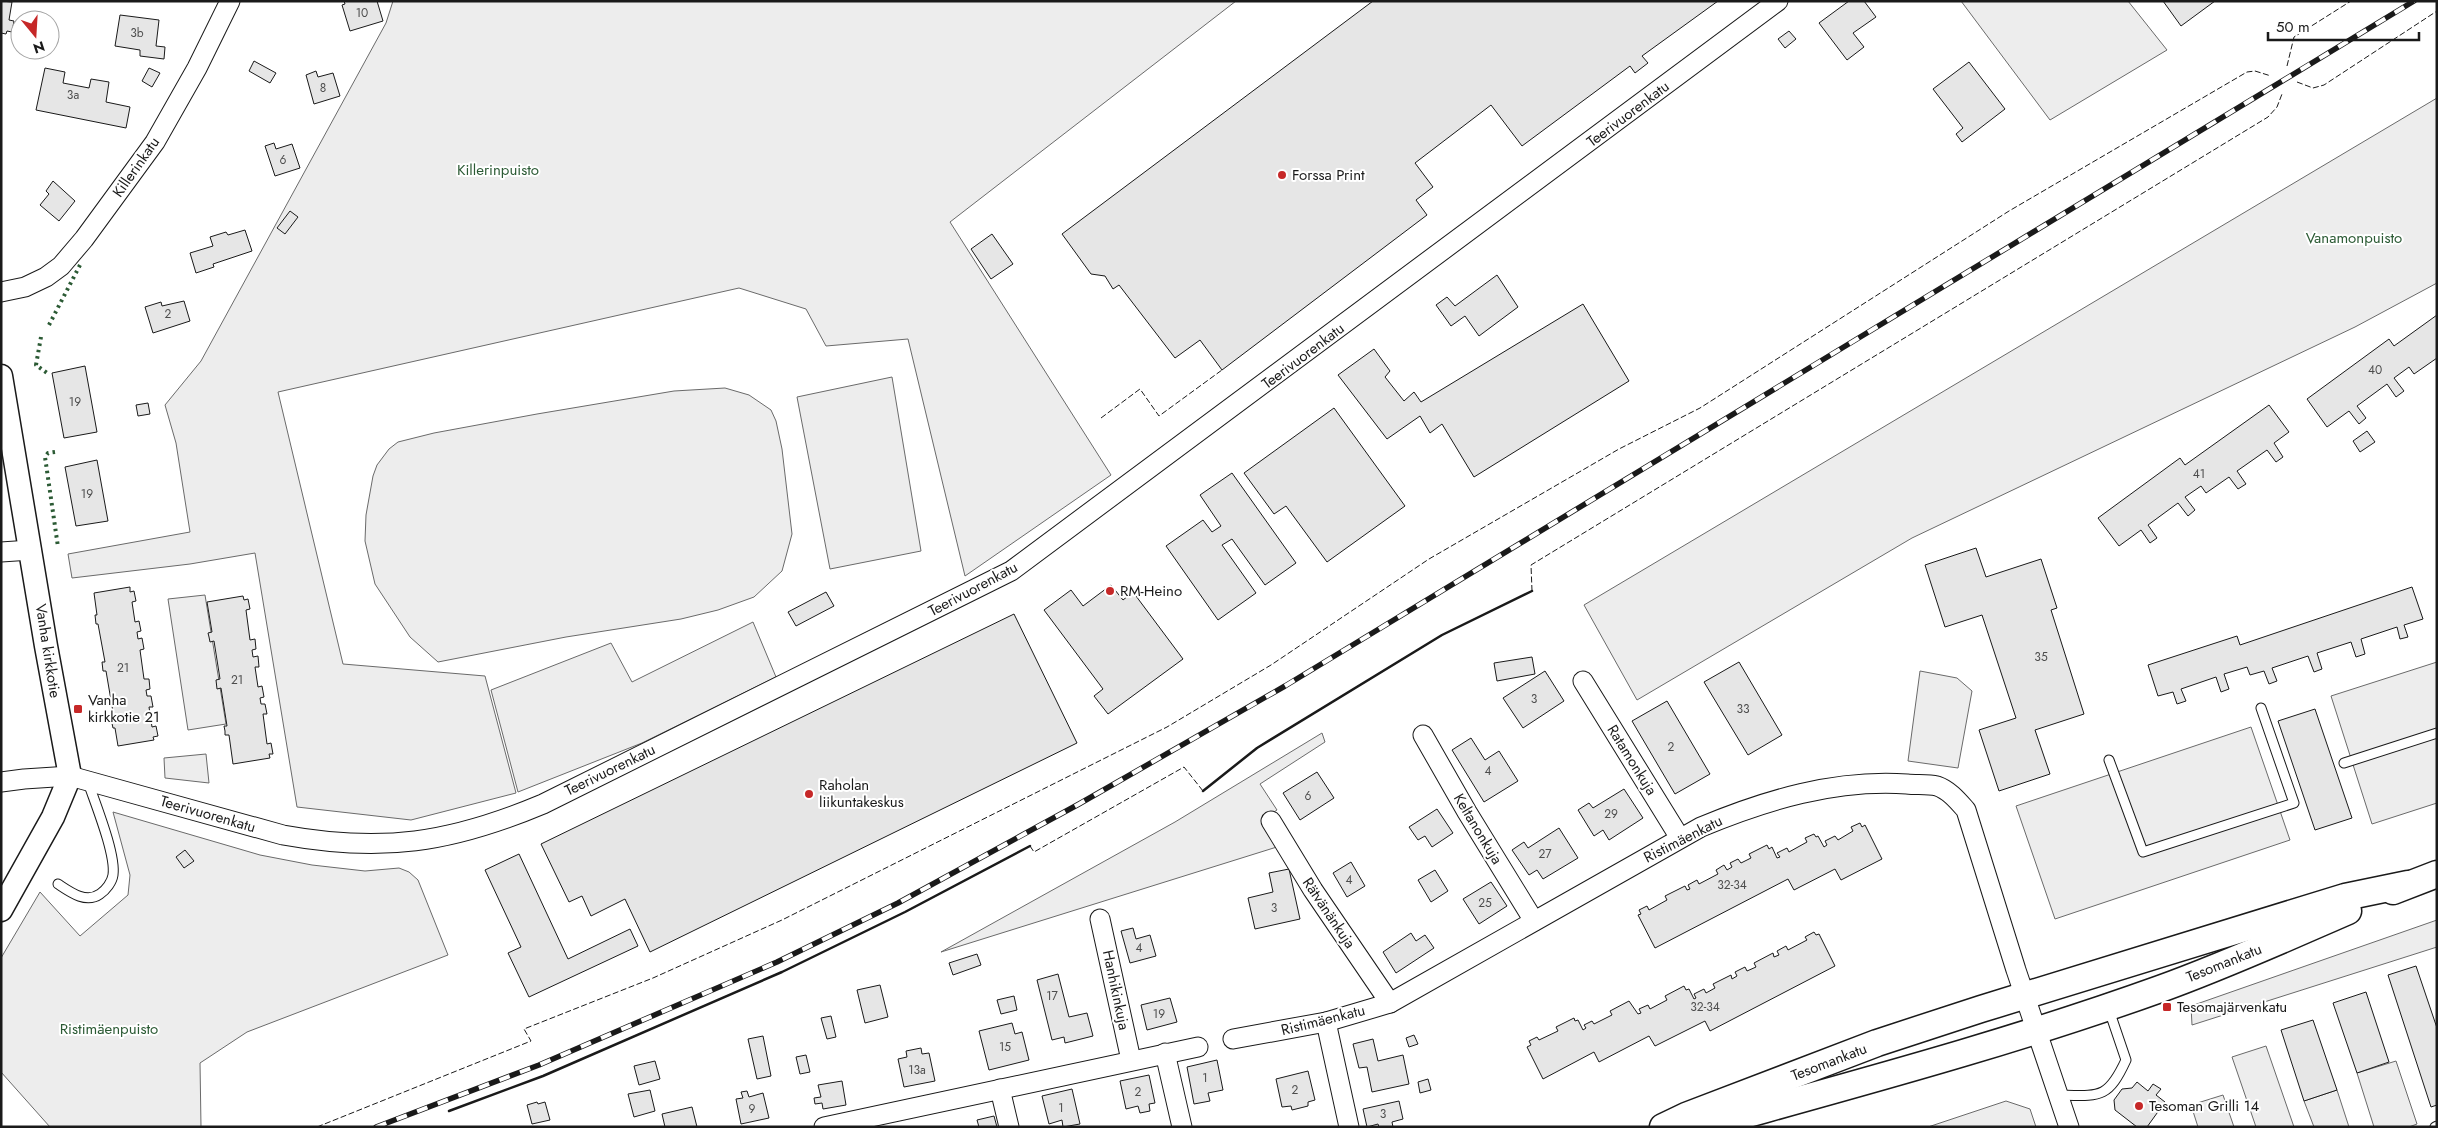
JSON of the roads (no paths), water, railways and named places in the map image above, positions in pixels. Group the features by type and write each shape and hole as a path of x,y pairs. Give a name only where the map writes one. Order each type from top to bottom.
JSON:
{"main road":[{"name":"Tesomankatu","path":"1701,1127 1914,1068 2109,1007 2226,963 2408,884 2437,874"},
{"name":"Tesomankatu","path":"1663,1127 1686,1116 1877,1043 2345,897 2408,884"}],"street":[{"name":"Killerinkatu","path":"1,292 25,287 46,277 60,266 84,239 155,142 197,68 230,1"},
{"name":"Teerivuorenkatu","path":"1,782 24,778 79,778 283,835 318,842 356,844 393,844 456,835 486,826 543,804 1011,571 1778,1"},
{"name":"Vanha kirkkotie","path":"1,376 62,741 79,778"},
{"path":"1,552 31,550"},
{"name":"Ratamonkuja","path":"1583,681 1680,838"},
{"name":"Keltanonkuja","path":"1423,735 1467,812 1534,921"},
{"path":"1,910 53,817 79,778"},
{"name":"Ristimäenkatu","path":"1233,1039 1326,1022 1390,1003 1701,827 1749,807 1840,785 1888,783 1938,786 1955,796 1966,810 2016,970 2026,995"},
{"name":"Rätvänänkuja","path":"1272,821 1313,890 1390,1003"},
{"name":"Hanhikinkuja","path":"1100,919 1131,1060"},
{"path":"2026,995 2069,1127"},
{"path":"1326,1022 1349,1127"},
{"path":"824,1127 1165,1052 1198,1047"},
{"path":"1165,1052 1182,1127"},
{"path":"1000,1089 1009,1127"}],"lane":[{"path":"2109,760 2143,852 2294,803 2260,708"},
{"path":"2344,763 2437,733"},
{"path":"58,884 71,892 90,897 104,891 113,874 110,850 79,778"},
{"path":"2060,1095 2094,1095 2111,1087 2117,1081 2126,1060 2109,1007"}],"railway":[{"path":"376,1127 539,1065 777,962 898,903 1079,804 1285,686 2414,1"}],"place":[{"name":"Forssa Print","path":"1282,175"},
{"name":"RM-Heino","path":"1110,591"},
{"name":"Vanha kirkkotie 21","path":"78,709"},
{"name":"Raholan liikuntakeskus","path":"809,794"},
{"name":"Tesomajärvenkatu","path":"2167,1007"},
{"name":"Tesoman Grilli 14","path":"2139,1106"}],"park label":[{"name":"Killerinpuisto","path":"498,170"},
{"name":"Vanamonpuisto","path":"2354,238"},
{"name":"Ristimäenpuisto","path":"109,1029"}]}
